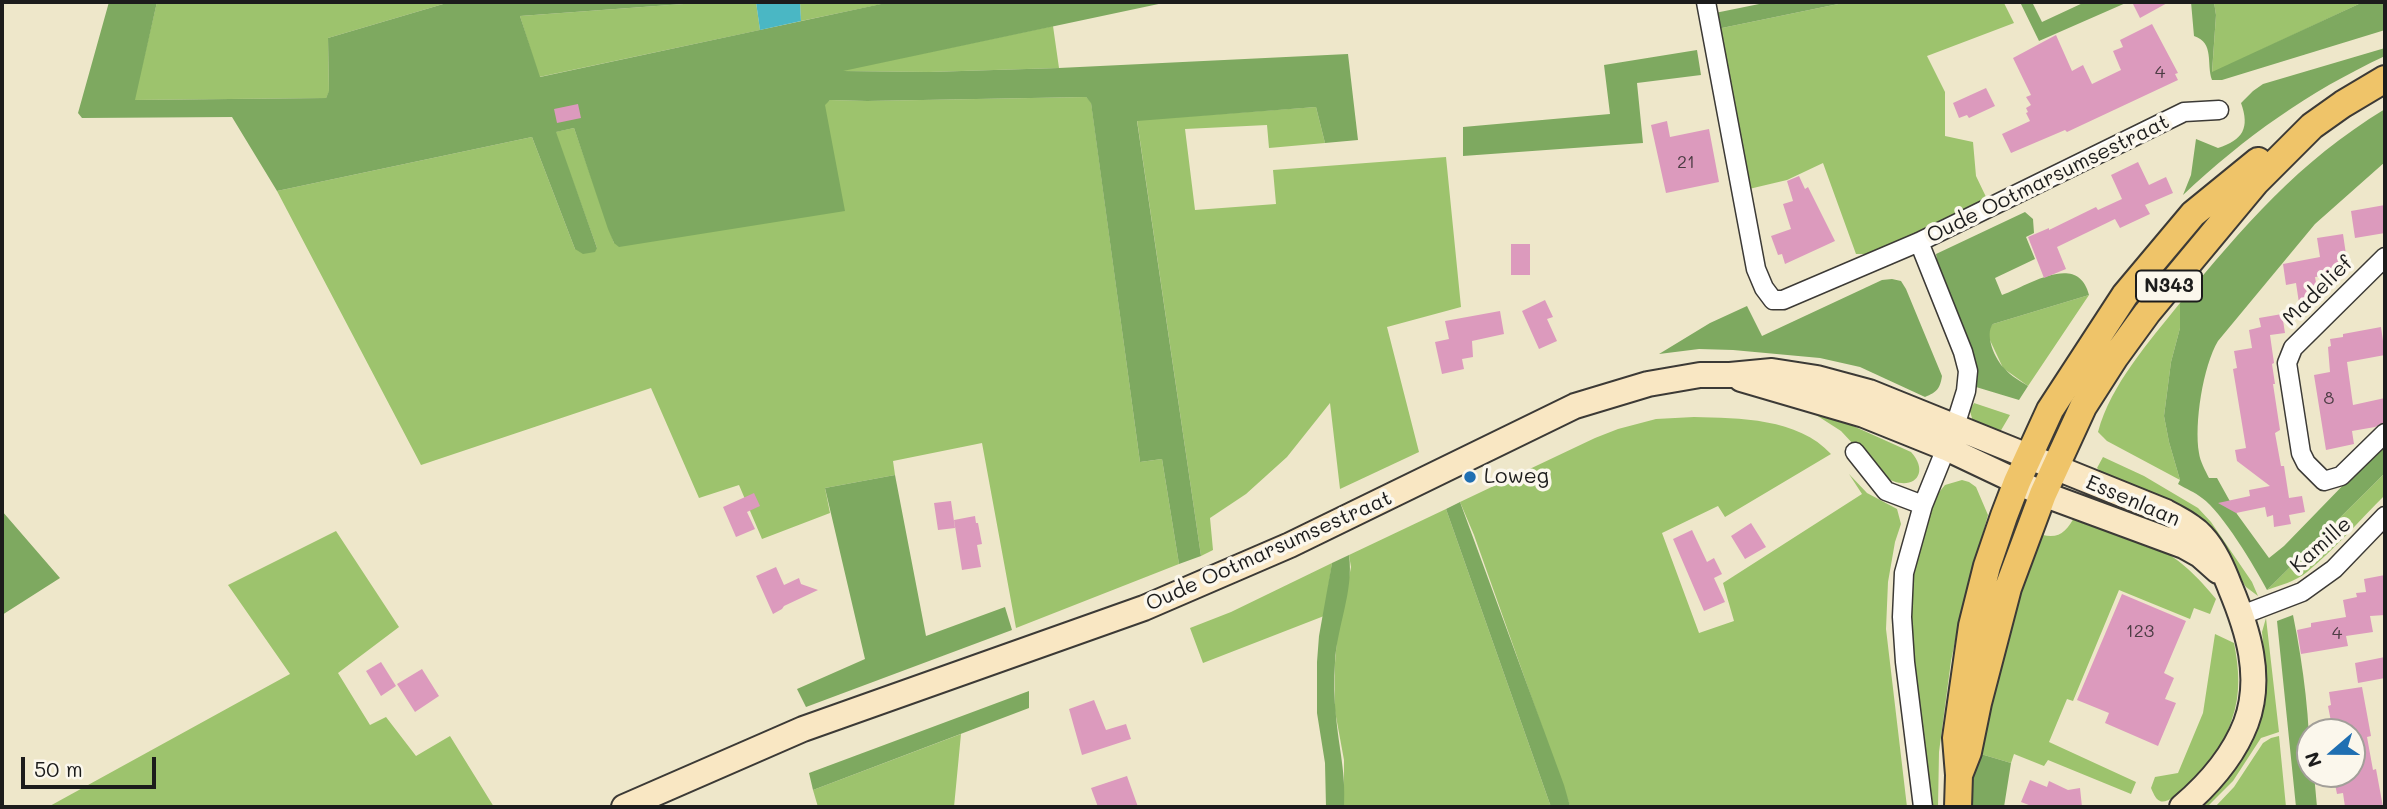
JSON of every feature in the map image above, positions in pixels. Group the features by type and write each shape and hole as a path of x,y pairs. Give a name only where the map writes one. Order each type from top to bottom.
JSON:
{"main road":[{"name":"N343","path":"1958,807 1956,738 1972,626 1987,566 2017,482 2050,410 2124,295 2193,214 2283,140 2312,126 2385,79"},
{"name":"N343","path":"1959,775 1968,752 2008,588 2043,494 2083,407 2147,313 2256,182 2312,126"},
{"name":"Oude Ootmarsumsestraat","path":"624,807 803,729 1144,608 1290,545 1575,406 1648,384 1700,375 1730,375 1864,415 2029,456 2055,468"},
{"name":"Oude Ootmarsumsestraat","path":"1951,437 2017,482 2043,494"},
{"name":"Essenlaan","path":"2055,468 2166,512 2186,523 2201,535 2213,550 2242,615 2250,639 2254,680 2247,721 2230,754 2207,785 2182,807"},
{"name":"Essenlaan","path":"2043,494 2184,546 2200,555 2227,578"}],"street":[{"path":"1706,2 1756,269 1764,288 1773,300 1783,300 1919,242 1963,352 1968,371 1966,391 1951,437 1923,505 1904,573 1902,617 1905,662 1923,807"},
{"name":"Oude Ootmarsumsestraat","path":"1919,242 2184,112 2218,110"},
{"name":"Madelief","path":"2385,257 2293,348 2287,363 2301,453 2306,463 2325,481 2341,476 2385,433"},
{"path":"1854,452 1886,491 1923,505"},
{"name":"Kamille","path":"2242,615 2302,592 2333,569 2385,516"}],"green space":[{"path":"109,2 157,2 135,100 326,98 329,91 328,38 450,2 711,2 520,16 540,77 881,4 880,2 1168,2 843,71 929,72 1059,68 1348,54 1358,140 1325,143 1316,107 1137,121 1201,556 1179,564 1162,459 1140,462 1091,103 1086,97 830,100 825,105 845,211 619,247 614,243 608,229 574,128 556,132 597,248 595,252 583,254 575,249 532,137 277,191 232,117 82,118 78,113"},
{"path":"157,2 450,2 328,38 329,92 326,98 134,100"},
{"path":"711,2 756,2 760,30 539,77 520,16"},
{"path":"800,2 880,2 882,4 801,21"},
{"path":"1769,2 1848,2 1717,29 1715,13"},
{"path":"1848,2 2006,2 2004,3 2014,23 1927,56 1945,92 1945,136 1973,142 1976,176 1987,199 1871,254 1856,254 1823,163 1787,180 1749,189 1717,29"},
{"path":"2020,2 2032,2 2042,22 2085,2 2128,2 2039,41"},
{"path":"2191,2 2214,2 2216,15 2212,72 2363,2 2385,2 2385,30 2222,80 2212,80 2205,44 2194,36"},
{"path":"2214,2 2363,2 2212,73 2216,15"},
{"path":"1053,26 1059,68 929,72 839,71"},
{"path":"2385,48 2385,56 2304,100 2254,135 2183,195 2191,175 2196,139 2218,148 2239,137 2245,119 2241,103 2253,91 2263,84"},
{"path":"1697,50 1701,75 1637,83 1643,143 1463,156 1463,127 1610,114 1604,65"},
{"path":"1086,97 1091,102 1140,462 1162,459 1179,564 1016,628 982,443 893,461 895,475 825,488 830,513 762,539 739,485 699,498 651,388 421,465 277,191 532,137 575,249 597,248 555,132 574,128 614,243 830,100"},
{"path":"1316,107 1325,143 1269,148 1267,125 1185,129 1195,210 1276,204 1273,170 1446,157 1461,307 1387,327 1419,452 1340,489 1330,403 1287,457 1246,494 1210,518 1213,550 1201,556 1137,120"},
{"path":"2385,109 2385,162 2315,224 2218,341 2204,380 2198,427 2202,462 2209,478 2217,478 2237,514 2269,558 2284,546 2385,442 2385,473 2267,590 2219,515 2199,496 2178,484 2180,480 2164,416 2171,362 2180,328 2180,303 2250,222 2299,173 2354,129"},
{"path":"2025,212 2033,219 2034,233 2026,237 2035,259 1995,278 2002,295 2038,279 2063,273 2074,275 2083,282 2089,295 1993,324 1990,340 1998,360 2010,374 2028,386 2019,400 1976,387 1978,371 1939,273 1936,254"},
{"path":"1882,280 1901,281 1906,289 1942,376 1937,390 1925,397 1860,367 1820,358 1699,349 1659,354 1710,323 1747,306 1762,336"},
{"path":"2089,295 2028,386 2003,368 1988,336 1988,329 1993,324"},
{"path":"2180,303 2180,328 2171,362 2164,416 2180,480 2107,441 2098,432 2121,380"},
{"path":"1974,403 2010,415 2000,432 1973,422 1970,411"},
{"path":"1813,413 1842,421 1911,452 1919,468 1915,480 1901,483 1882,475 1841,431"},
{"path":"1694,417 1767,422 1802,433 1831,454 1725,517 1718,506 1662,533 1699,633 1734,621 1723,583 1862,494 1849,474 1867,493 1897,509 1901,524 1888,582 1886,629 1907,807 1567,807 1570,806 1460,502 1618,429 1656,419"},
{"path":"2103,457 2144,476 2198,508 2211,522 2252,582 2258,596 2246,587 2198,518 2189,510 2100,471 2097,468"},
{"path":"2385,473 2385,495 2337,544 2302,575 2267,590"},
{"path":"895,475 926,636 1005,607 1012,630 806,707 797,689 865,659 825,488"},
{"path":"1962,480 1976,487 1988,515 1962,607 1951,661 1939,752 1938,807 1929,807 1913,685 1910,585 1926,520 1936,496 1945,485"},
{"path":"1460,502 1570,806 1551,807 1446,509"},
{"path":"1446,509 1551,807 1344,807 1344,760 1335,711 1335,663 1351,567 1349,555"},
{"path":"2,511 60,578 2,615"},
{"path":"2076,514 2092,520 2097,527 2150,548 2157,547 2189,570 2216,599 2210,614 2194,608 2190,619 2119,590 2073,701 2067,699 2049,742 2136,782 2131,794 2048,760 2044,766 2014,754 2011,763 1974,752 2033,532 2048,536 2059,534 2068,527"},
{"path":"336,531 399,627 338,673 370,725 386,717 416,756 450,736 494,807 48,807 290,674 228,585"},
{"path":"1349,555 1349,582 1336,649 1334,676 1344,807 1326,807 1325,763 1317,713 1319,636 1332,563"},
{"path":"1332,563 1324,616 1203,663 1190,628 1231,612"},
{"path":"2293,615 2308,718 2296,718 2296,788 2315,788 2317,807 2296,807 2277,621"},
{"path":"2266,618 2279,732 2261,738 2233,781 2207,807 2198,807 2264,691 2266,671 2262,632"},
{"path":"2215,634 2234,643 2238,681 2232,719 2226,736 2207,768 2172,799 2160,801 2151,788 2155,777 2178,773 2203,713"},
{"path":"1029,691 1029,708 813,790 809,773"},
{"path":"961,734 954,807 818,807 813,790"},
{"path":"2279,736 2286,807 2215,807 2234,787 2263,743"},
{"path":"1974,752 2011,763 2004,807 1969,807"}],"water":[{"path":"756,2 800,2 801,21 760,30"}],"building":[{"path":"2132,2 2169,2 2140,18"},
{"path":"2152,24 2178,73 2175,74 2178,80 2067,132 2065,130 2011,153 2002,134 2030,121 2026,108 2031,105 2026,97 2031,95 2013,58 2056,35 2072,71 2083,65 2092,84 2121,70 2113,51 2123,47 2120,40"},
{"path":"1986,88 1995,106 1969,118 1967,115 1959,118 1953,103"},
{"path":"578,104 581,118 557,123 554,109"},
{"path":"1667,121 1670,137 1709,129 1719,182 1666,193 1651,125"},
{"path":"2138,162 2149,185 2166,177 2173,193 2145,205 2150,214 2120,228 2115,219 2057,247 2066,269 2044,278 2028,237 2096,207 2098,210 2122,199 2111,175"},
{"path":"1799,176 1805,189 1808,187 1835,241 1785,264 1782,254 1778,255 1771,236 1791,229 1783,204 1793,201 1787,181"},
{"path":"2385,205 2385,233 2355,238 2351,211"},
{"path":"2343,234 2348,268 2340,270 2340,274 2315,277 2319,300 2299,303 2296,283 2286,285 2283,264 2320,257 2317,238"},
{"path":"1511,244 1530,244 1530,275 1511,275"},
{"path":"1545,300 1553,317 1547,319 1557,341 1539,349 1522,311"},
{"path":"1500,311 1504,334 1472,341 1473,357 1462,359 1464,369 1442,374 1435,342 1449,339 1445,321"},
{"path":"2282,314 2285,333 2270,335 2274,363 2273,384 2280,430 2275,433 2289,498 2302,496 2305,512 2289,515 2291,524 2274,527 2273,515 2267,517 2265,507 2236,513 2218,503 2250,496 2249,490 2270,486 2237,461 2235,450 2246,448 2233,369 2237,368 2234,351 2252,348 2249,330 2261,327 2259,318"},
{"path":"2381,327 2385,355 2347,362 2353,405 2385,398 2385,422 2375,427 2352,431 2354,444 2326,450 2314,375 2330,372 2330,339"},
{"path":"754,493 760,506 747,512 755,529 736,537 723,507"},
{"path":"951,501 955,528 938,530 934,503"},
{"path":"975,516 982,544 977,545 981,567 962,570 954,520"},
{"path":"1751,523 1766,547 1745,559 1731,536"},
{"path":"1692,530 1707,562 1714,558 1722,574 1714,578 1725,602 1704,611 1673,539"},
{"path":"776,567 784,585 799,578 801,584 818,590 773,614 756,576"},
{"path":"2385,575 2385,615 2370,616 2373,632 2346,636 2348,646 2301,654 2297,630 2311,627 2311,623 2346,617 2343,600 2357,597 2356,593 2366,592 2364,579"},
{"path":"2122,594 2186,621 2164,673 2174,678 2165,699 2176,703 2158,746 2105,723 2109,713 2077,700"},
{"path":"2385,657 2385,678 2358,683 2355,663"},
{"path":"381,662 396,686 381,696 366,671"},
{"path":"422,669 439,696 415,712 397,684"},
{"path":"2362,687 2371,736 2367,737 2383,807 2345,807 2343,793 2337,794 2336,788 2366,788 2366,718 2330,718 2329,692"},
{"path":"1094,700 1106,730 1126,724 1131,739 1082,755 1069,709"},
{"path":"1127,776 1138,807 1098,807 1091,788"},
{"path":"2030,780 2047,787 2049,781 2068,790 2080,788 2082,807 2034,807 2021,802"}],"place":[{"name":"Loweg","path":"1470,477"}]}
